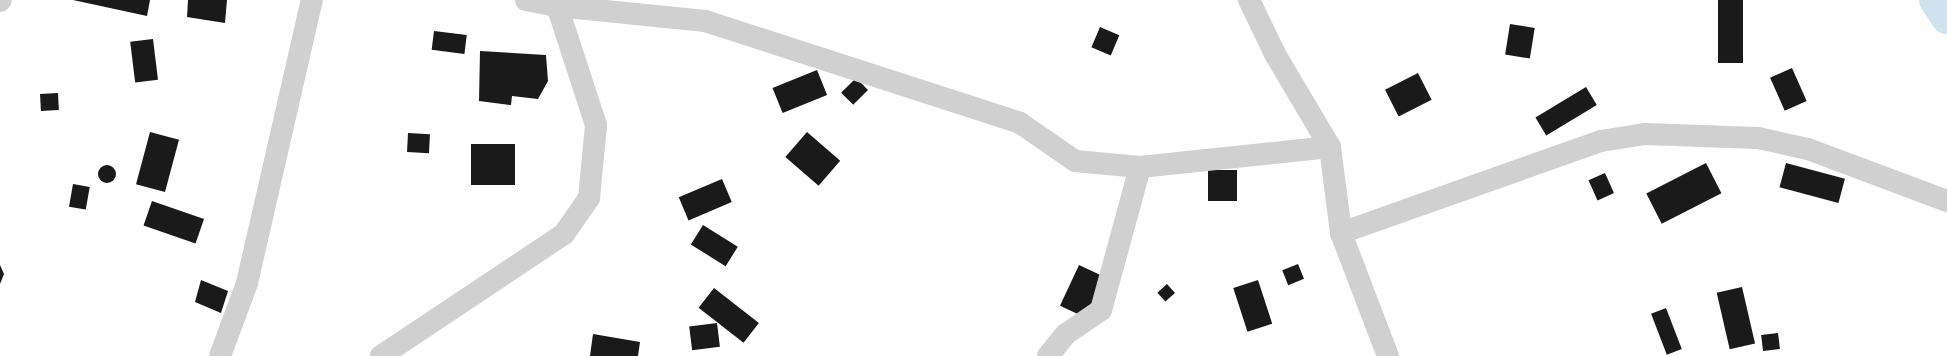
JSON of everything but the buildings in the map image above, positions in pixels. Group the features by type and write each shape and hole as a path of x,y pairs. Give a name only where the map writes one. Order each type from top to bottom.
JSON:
{"street":[{"path":"220,356 247,283 312,0"},
{"path":"526,0 557,6 705,21 1020,123 1075,161 1140,167 1330,147"},
{"path":"1249,0 1275,54 1330,147 1341,233 1388,356"},
{"path":"382,356 564,234 589,198 596,125 557,6"},
{"path":"1341,233 1601,142 1645,134 1758,138 1808,149 1947,201"},
{"path":"1048,356 1066,334 1101,310 1140,167"}],"waterway":[{"path":"1935,0 1947,18"}]}
